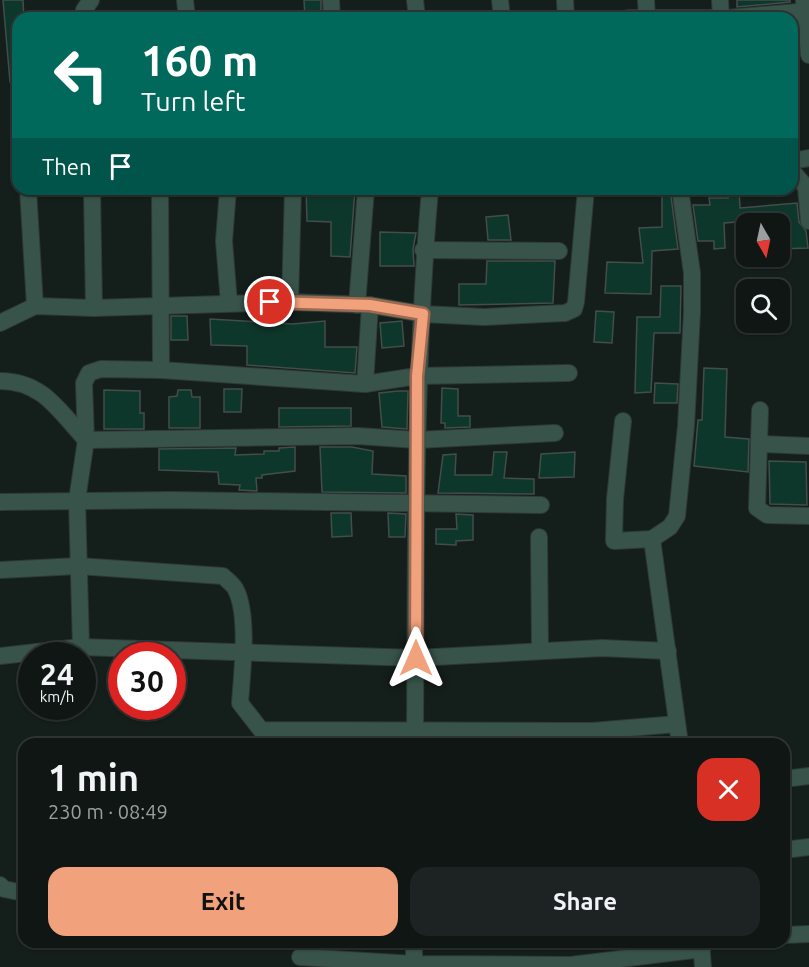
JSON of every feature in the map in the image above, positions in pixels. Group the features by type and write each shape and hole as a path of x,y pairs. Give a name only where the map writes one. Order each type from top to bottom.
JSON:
{"street":[{"path":"767,12 806,7 809,55"},
{"path":"798,178 806,187 809,220"},
{"path":"28,195 36,306"},
{"path":"92,195 94,308"},
{"path":"160,195 161,370"},
{"path":"228,195 224,241 229,303"},
{"path":"290,302 293,195"},
{"path":"365,384 366,195"},
{"path":"415,736 417,376 423,314 423,250 429,195"},
{"path":"0,323 36,306 94,308 290,302 364,305 423,314 484,317 554,314 574,309 585,195"},
{"path":"623,421 615,500 614,541 652,539 670,527 677,516 686,426 692,273 681,195"},
{"path":"423,250 559,251"},
{"path":"81,642 77,500 86,440 84,384 89,373 101,369 161,370 365,384 417,376 569,373"},
{"path":"0,381 14,381 39,389 86,440 358,436 417,440 555,434"},
{"path":"760,410 757,508 767,515 809,516"},
{"path":"760,444 809,446"},
{"path":"0,502 77,500 416,501 541,505"},
{"path":"539,537 540,651"},
{"path":"652,539 679,738"},
{"path":"0,570 78,566 223,576 236,589 244,651 240,703 261,730 415,736 592,731 677,724"},
{"path":"96,647 416,658 602,648 668,651"},
{"path":"0,656 18,654"},
{"path":"790,778 809,776"},
{"path":"790,849 809,847"},
{"path":"0,885 4,890 18,892"},
{"path":"790,935 809,934"},
{"path":"414,948 414,966"},
{"path":"300,957 414,966 571,965 682,948"},
{"path":"701,948 703,967"}],"building":[{"path":"3,0 23,0 24,12 12,12 12,82 10,82"},
{"path":"304,0 321,0 321,12 305,12"},
{"path":"737,0 790,0 790,2 737,7"},
{"path":"306,195 355,195 350,257 331,256 331,222 307,221"},
{"path":"662,195 671,195 678,249 652,251 651,294 605,293 607,262 643,263 639,228 662,227"},
{"path":"728,195 739,195 740,208 797,203 799,222 806,231 808,248 790,249 790,213 736,213 736,222 724,223 725,248 714,249 714,241 698,241 693,205 710,205 709,198 728,198"},
{"path":"508,215 511,240 488,240 486,217"},
{"path":"380,232 416,233 413,249 414,266 380,266"},
{"path":"487,261 555,261 553,303 459,305 459,284 486,284"},
{"path":"661,286 681,286 680,333 654,333 651,392 635,393 637,317 660,317"},
{"path":"596,311 614,312 612,343 594,342"},
{"path":"171,316 187,316 188,340 171,340"},
{"path":"210,319 293,324 325,321 325,347 357,347 355,373 247,365 247,346 211,345"},
{"path":"402,321 404,346 382,348 380,323"},
{"path":"704,368 727,369 725,437 749,439 748,472 694,466 698,420 702,420"},
{"path":"655,383 678,384 677,403 654,403"},
{"path":"442,388 458,389 458,416 470,416 470,427 445,428 445,423 441,423"},
{"path":"224,389 242,389 241,412 224,412"},
{"path":"104,390 140,391 140,413 144,413 144,429 104,429"},
{"path":"178,390 191,390 192,397 200,397 200,428 169,428 169,397 177,396"},
{"path":"408,391 407,429 382,427 379,393"},
{"path":"279,408 351,408 351,426 279,427"},
{"path":"295,447 295,471 262,475 262,478 256,478 257,491 239,490 240,485 219,484 218,472 159,470 159,449 236,448 235,455 264,454 264,451 279,451 279,448"},
{"path":"320,447 352,447 373,451 372,474 406,476 406,493 322,492"},
{"path":"494,452 507,452 504,478 534,479 534,494 438,493 443,455 456,454 455,475 492,475"},
{"path":"575,452 574,477 539,478 541,454"},
{"path":"769,461 806,462 807,505 770,504"},
{"path":"331,513 351,513 352,536 332,537"},
{"path":"388,513 406,514 405,537 389,537"},
{"path":"456,514 473,515 473,540 456,541 456,545 436,544 436,529 457,529"}],"route":[{"path":"270,302 370,305 423,314 417,376 416,658"}]}
